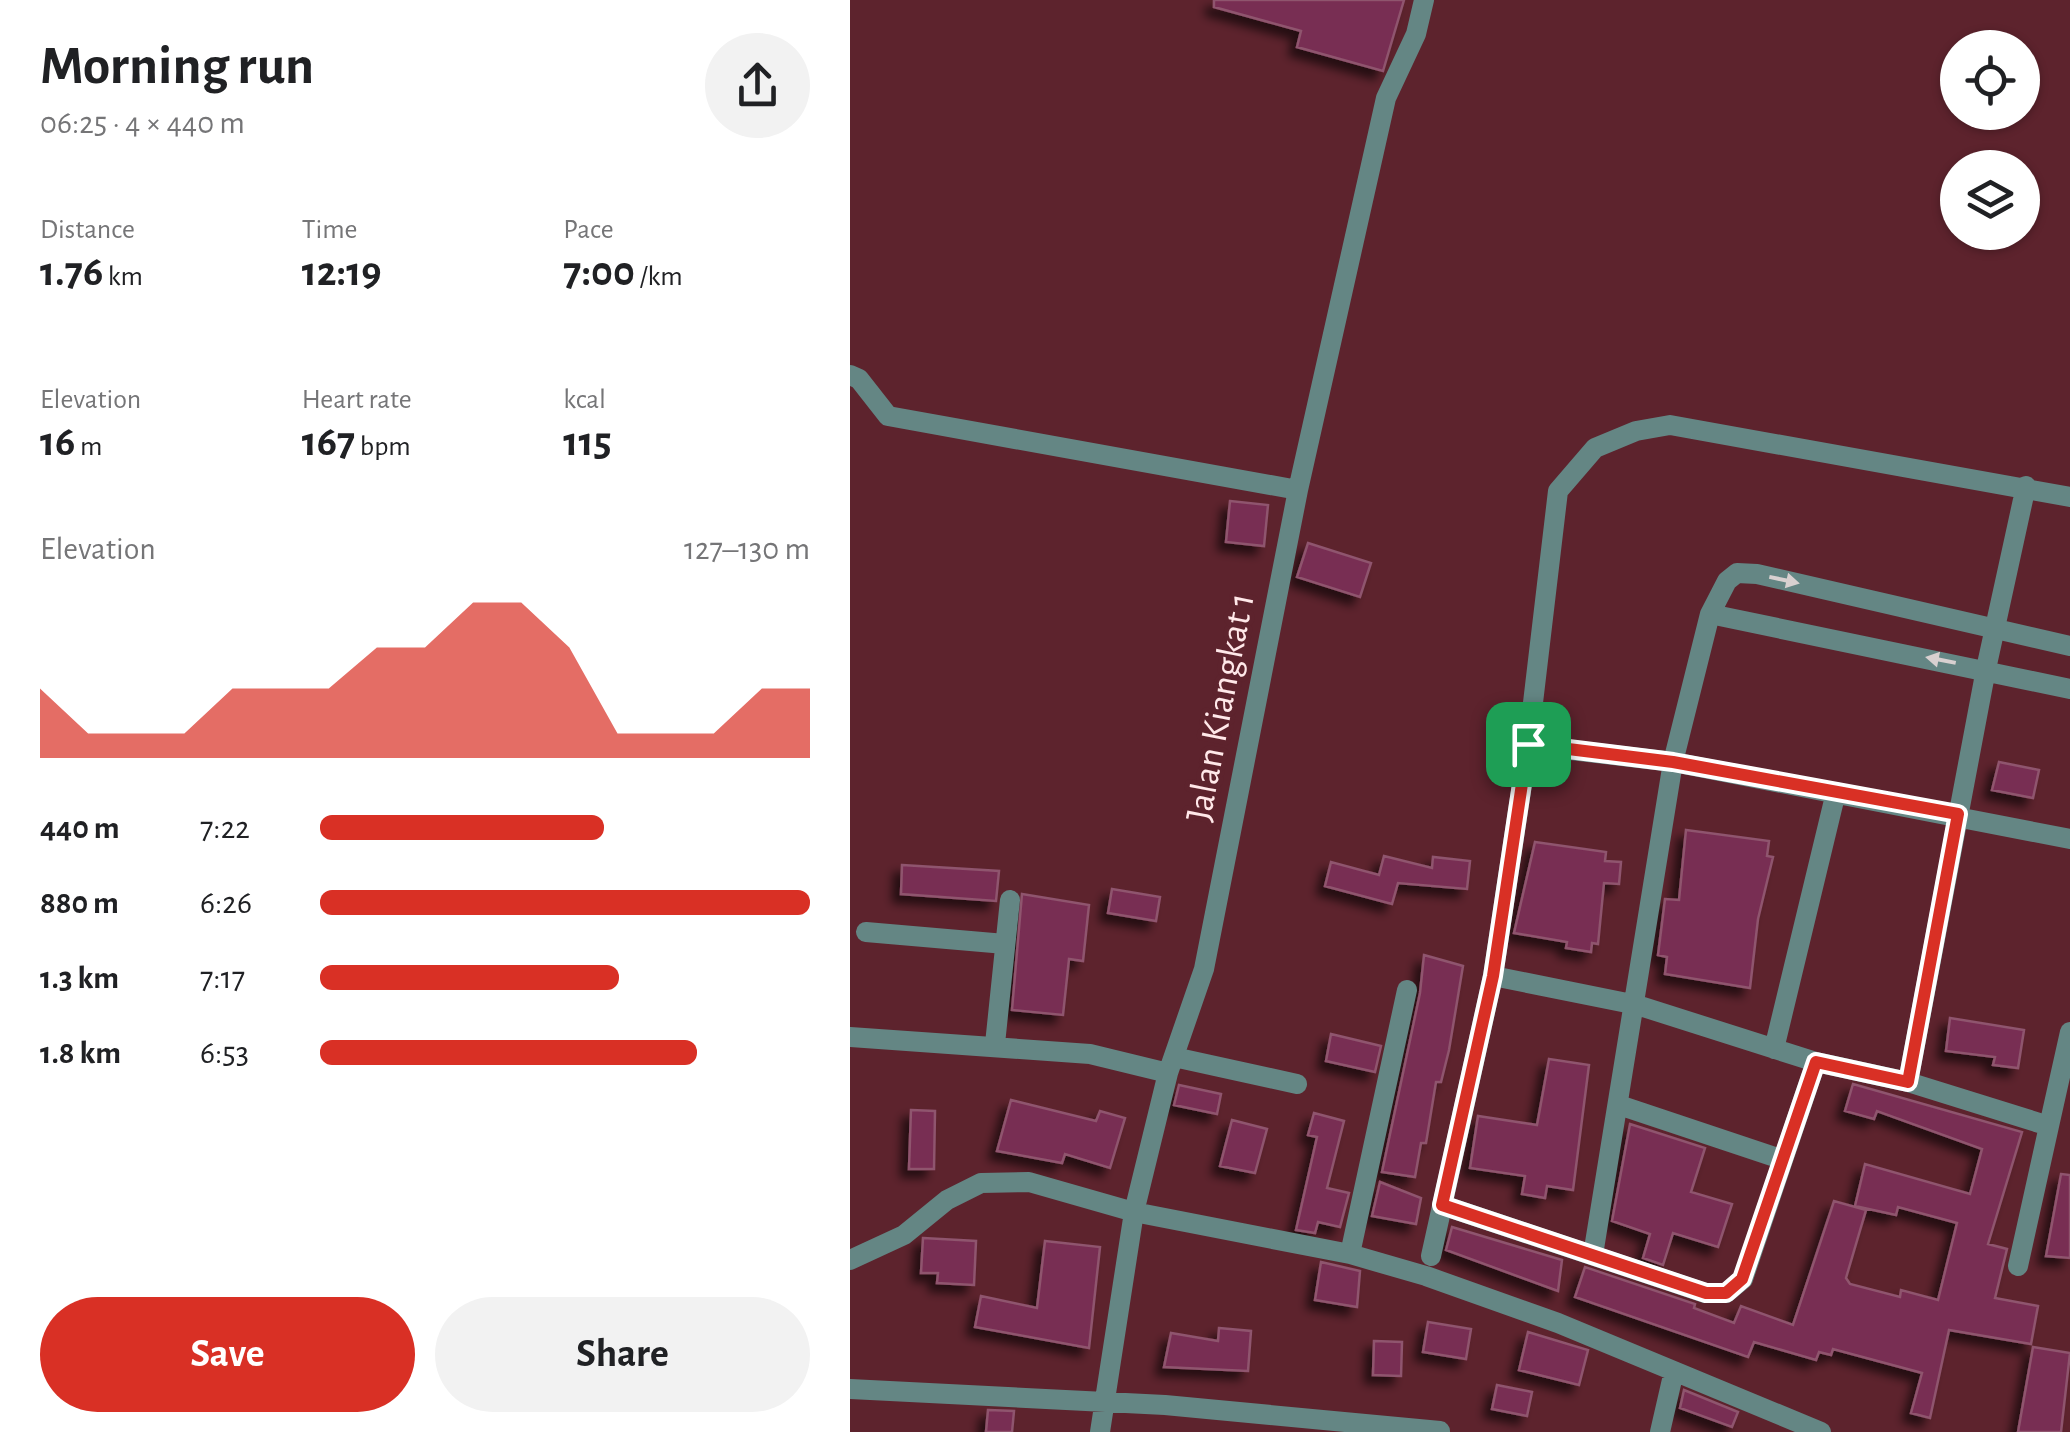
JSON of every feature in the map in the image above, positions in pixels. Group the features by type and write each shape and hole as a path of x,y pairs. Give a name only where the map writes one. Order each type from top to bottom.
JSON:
{"street":[{"name":"Jalan Kiangkat 1","path":"1100,1432 1134,1212 1171,1065 1204,969 1298,490 1386,98 1416,34 1424,0"},
{"path":"850,374 859,379 888,416 1298,490"},
{"path":"1431,1256 1493,976 1528,744 1558,492 1596,448 1636,431 1670,425 2026,486 2070,497"},
{"path":"1908,1082 1986,669 2026,486"},
{"path":"1593,1255 1673,762 1710,614 1727,581 1737,574 1756,574 2070,646"},
{"path":"1710,614 1986,669 2070,690"},
{"path":"1528,744 1673,762 1958,814 2070,839"},
{"path":"1774,1048 1836,792"},
{"path":"996,1044 1010,900"},
{"path":"866,932 1006,944"},
{"path":"1493,976 1636,1005 1816,1062 1908,1082 2049,1126"},
{"path":"1350,1254 1408,990"},
{"path":"2018,1266 2070,1032"},
{"path":"850,1037 996,1044 1296,1084"},
{"path":"1442,1205 1706,1293 1726,1293 1742,1279 1816,1062"},
{"path":"1619,1105 1780,1159"},
{"path":"850,1260 904,1235 946,1200 981,1182 1030,1182 1134,1212 1350,1254 1541,1318 1821,1432"},
{"path":"1660,1432 1674,1371"},
{"path":"850,1389 1317,1416 1440,1431"}],"building":[{"path":"1214,0 1404,0 1383,71 1297,47 1301,31 1214,7"},
{"path":"1230,501 1268,505 1264,546 1226,542"},
{"path":"1308,543 1371,563 1360,597 1297,577"},
{"path":"1999,762 2039,770 2033,798 1992,790"},
{"path":"1686,830 1769,841 1767,856 1773,857 1758,919 1750,988 1665,974 1667,957 1658,955 1665,899 1679,900"},
{"path":"1535,842 1606,852 1605,861 1621,862 1619,884 1604,883 1598,944 1592,943 1591,952 1566,948 1567,942 1514,933"},
{"path":"1384,856 1432,868 1433,857 1470,861 1467,889 1398,883 1392,904 1325,886 1331,862 1379,875"},
{"path":"902,865 999,871 996,901 901,894"},
{"path":"1112,889 1160,897 1156,921 1108,913"},
{"path":"1022,894 1089,905 1083,961 1069,959 1063,1015 1012,1010"},
{"path":"1424,955 1463,966 1449,1050 1441,1082 1436,1082 1426,1143 1421,1143 1415,1177 1382,1172 1420,993"},
{"path":"1950,1018 2024,1030 2018,1068 1993,1065 1995,1057 1946,1051"},
{"path":"1331,1034 1381,1046 1375,1072 1326,1061"},
{"path":"1549,1059 1589,1065 1573,1190 1547,1186 1545,1198 1522,1194 1525,1176 1470,1168 1478,1116 1537,1125"},
{"path":"1853,1084 2022,1132 1988,1244 2007,1249 1995,1298 2038,1306 2031,1344 1949,1330 1930,1418 1911,1413 1922,1373 1833,1349 1831,1355 1819,1352 1816,1360 1754,1342 1748,1357 1575,1297 1585,1267 1695,1304 1694,1308 1734,1323 1741,1306 1793,1325 1834,1201 1866,1210 1846,1278 1850,1284 1900,1297 1901,1290 1938,1300 1957,1223 1898,1207 1896,1215 1855,1206 1865,1164 1970,1194 1982,1149 1877,1111 1874,1119 1845,1111"},
{"path":"1179,1085 1221,1094 1217,1114 1174,1105"},
{"path":"1011,1100 1096,1121 1100,1111 1125,1118 1110,1168 1065,1154 1062,1163 997,1151"},
{"path":"911,1110 935,1111 934,1169 909,1169"},
{"path":"1314,1113 1344,1121 1327,1188 1349,1193 1340,1227 1318,1222 1315,1233 1296,1230 1317,1137 1308,1135"},
{"path":"1232,1120 1267,1129 1255,1173 1220,1166"},
{"path":"1630,1124 1705,1148 1691,1192 1732,1204 1718,1247 1673,1233 1663,1265 1643,1258 1650,1234 1612,1221"},
{"path":"2061,1174 2070,1175 2070,1258 2046,1256"},
{"path":"1380,1182 1421,1198 1416,1224 1372,1216"},
{"path":"1452,1227 1562,1260 1558,1291 1446,1250"},
{"path":"923,1238 976,1241 974,1285 937,1283 938,1273 921,1273"},
{"path":"1045,1241 1100,1247 1089,1348 975,1327 981,1296 1037,1308"},
{"path":"1321,1262 1360,1271 1357,1307 1315,1300"},
{"path":"1428,1322 1471,1329 1466,1359 1423,1352"},
{"path":"1219,1328 1251,1331 1248,1371 1164,1367 1171,1333 1218,1341"},
{"path":"1528,1332 1588,1350 1579,1385 1519,1370"},
{"path":"1374,1341 1402,1342 1401,1376 1373,1375"},
{"path":"2033,1347 2070,1353 2061,1432 2018,1432"},
{"path":"1497,1385 1532,1392 1527,1416 1492,1409"},
{"path":"1684,1390 1738,1412 1732,1427 1680,1408"},
{"path":"988,1410 1014,1411 1012,1432 986,1432"}],"route":[{"path":"1528,744 1673,762 1958,814 1908,1082 1816,1062 1742,1279 1726,1293 1706,1293 1442,1205 1493,976 1528,744"}]}
